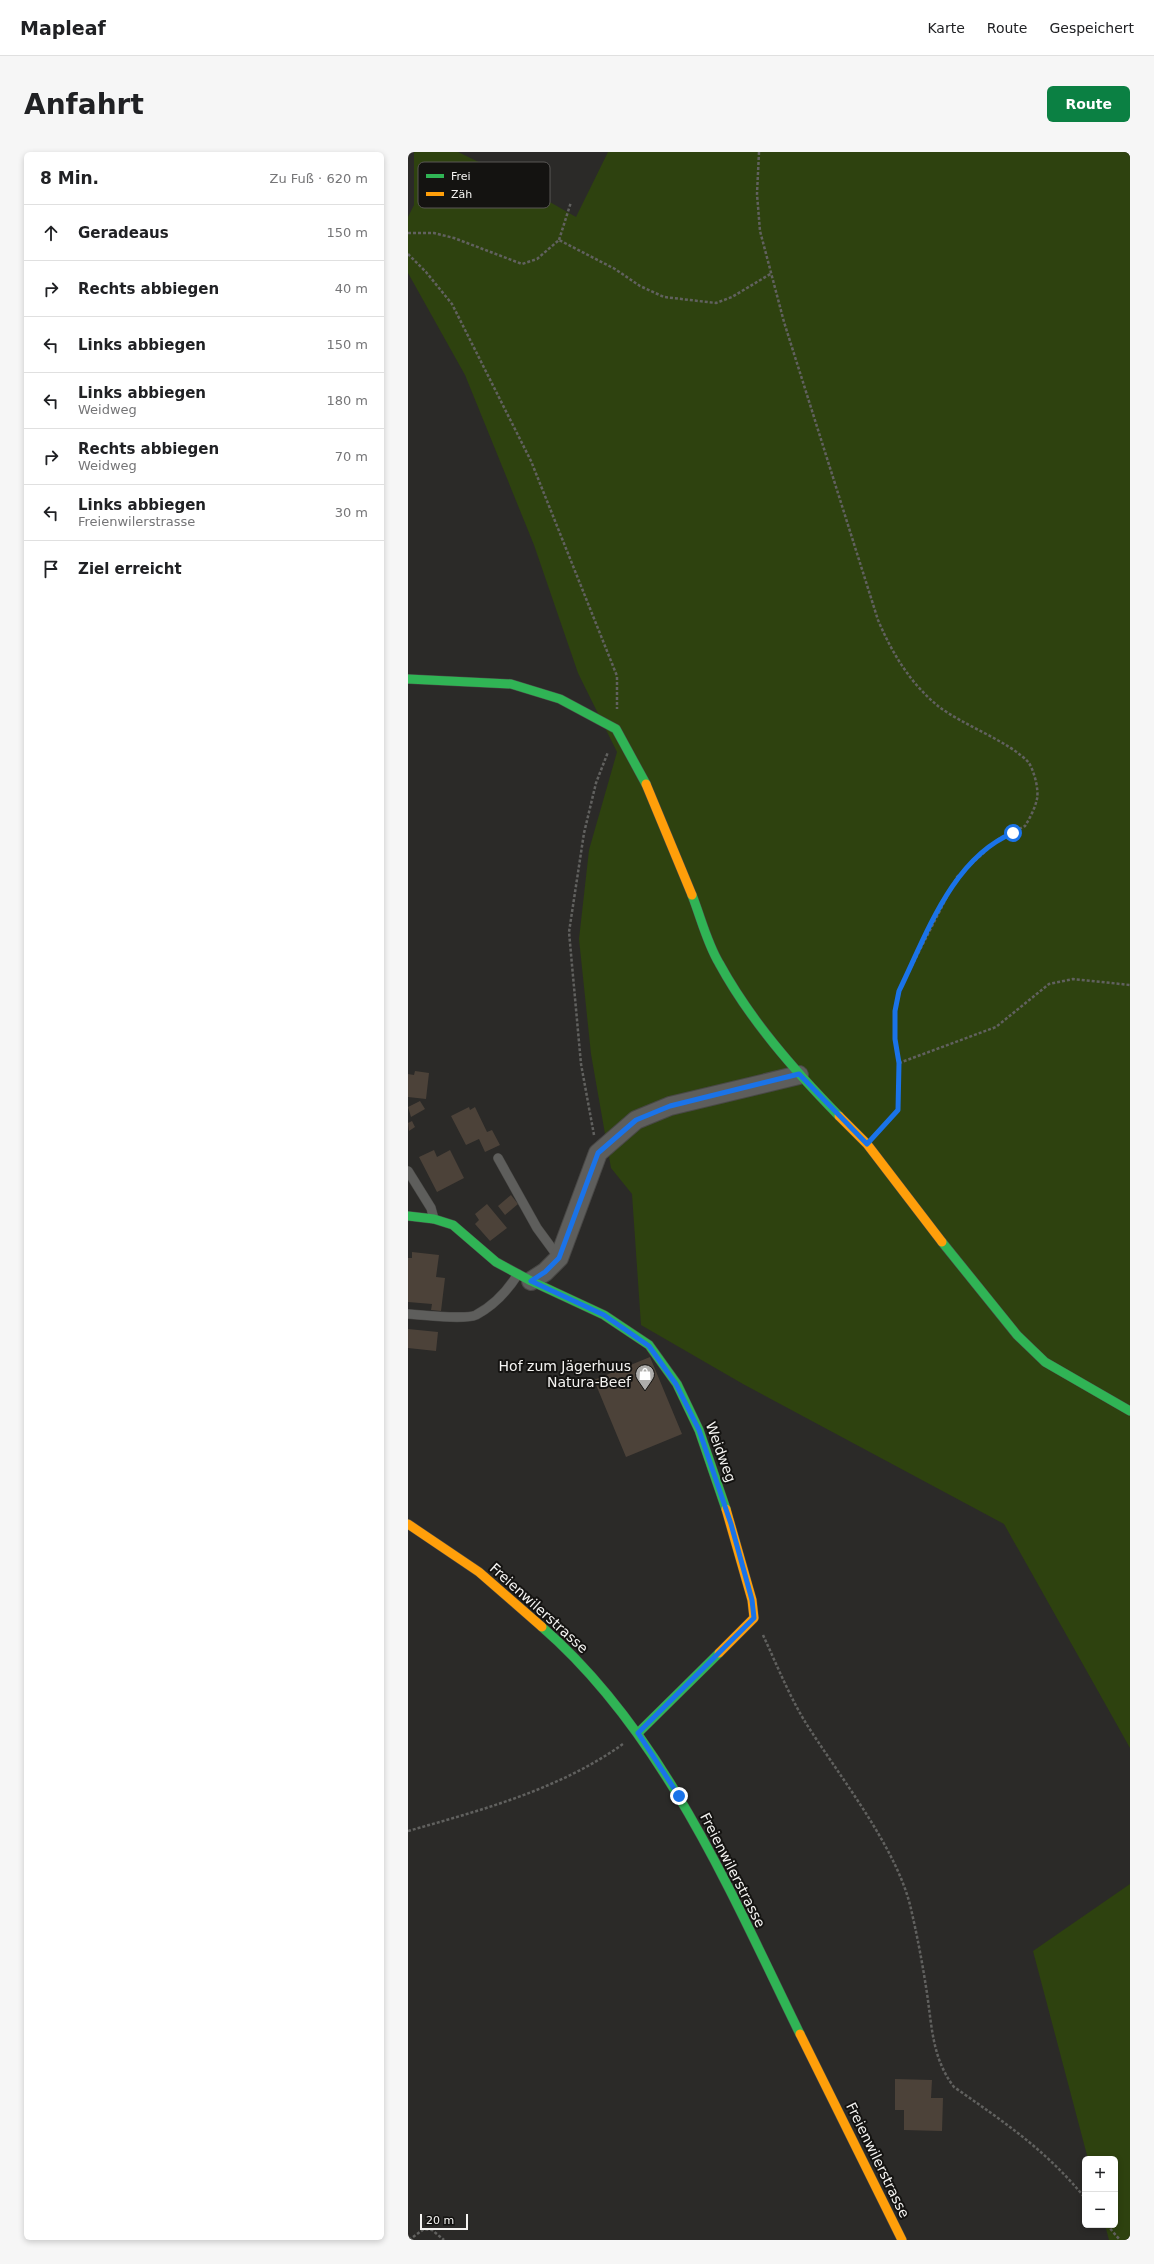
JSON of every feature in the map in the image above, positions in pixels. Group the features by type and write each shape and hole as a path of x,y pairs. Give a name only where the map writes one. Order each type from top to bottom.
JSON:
{"street":[{"path":"408,679 511,684 560,699 616,730 653,796 718,962 739,997 799,1074 867,1144 927,1224 1017,1335 1045,1362 1130,1411"},
{"path":"524,1277 545,1272 559,1258 598,1153 636,1120 670,1106 799,1074"},
{"name":"Weidweg","path":"408,1216 434,1218 453,1225 496,1262 604,1315 649,1346 676,1384 699,1430 729,1517 752,1600 754,1618"},
{"name":"Freienwilerstrasse","path":"408,1524 479,1572 568,1649 638,1733 679,1796 716,1863 902,2240"},
{"path":"638,1733 754,1618"}],"lane":[{"path":"498,1158 537,1228 559,1258"},
{"path":"408,1171 431,1208 434,1218"},
{"path":"408,1314 449,1317 475,1315 524,1277"}],"path":[{"path":"759,152 757,194 760,231 784,322 878,620 888,644 900,665 918,687 939,707 1012,750 1029,764 1036,782 1037,798 1025,826 1000,838 957,877 899,991 895,1011 895,1039 899,1063 898,1110 867,1144"},
{"path":"408,233 434,233 454,238 522,264 537,260 559,240 570,202"},
{"path":"559,240 615,269 640,286 664,297 716,303 732,297 772,273"},
{"path":"408,254 426,272 452,304 531,461 617,676 616,730 596,783 576,881 569,932 581,1064 598,1153"},
{"path":"899,1063 996,1027 1049,984 1073,979 1130,985"},
{"path":"754,1618 803,1718 868,1818 895,1867 911,1908 920,1953 935,2050 945,2074 954,2087 1040,2150 1065,2173 1082,2194"},
{"path":"408,1831 501,1804 598,1762 638,1733"},
{"path":"1110,2228 1119,2239 1115,2240"},
{"path":"409,2240 424,2229 432,2230 444,2240"}],"green space":[{"path":"414,152 458,152 479,162 418,162 418,208 550,208 550,202 576,217 608,152 1130,152 1130,1748 1004,1524 743,1384 641,1325 632,1194 611,1168 591,1054 579,939 589,850 617,752 578,673 534,545 465,375 408,273 408,217 414,205"},
{"path":"1130,1884 1130,2240 1109,2240 1106,2228 1118,2228 1118,2156 1087,2156 1033,1951"}],"building":[{"path":"415,1071 429,1073 426,1099 408,1097 408,1074 414,1075"},
{"path":"420,1101 425,1109 411,1117 408,1107"},
{"path":"469,1107 470,1110 475,1107 487,1132 492,1130 500,1145 485,1152 479,1139 466,1145 451,1116"},
{"path":"412,1121 415,1127 409,1131 408,1123"},
{"path":"434,1150 437,1157 450,1150 464,1178 437,1192 419,1157"},
{"path":"511,1195 518,1204 505,1215 498,1206"},
{"path":"487,1204 507,1228 490,1241 475,1224 479,1220 475,1214"},
{"path":"412,1252 439,1255 436,1277 445,1278 441,1311 431,1310 432,1304 408,1302 408,1258 412,1258"},
{"path":"408,1329 438,1332 436,1351 408,1348"},
{"path":"650,1357 682,1434 626,1457 594,1380"},
{"path":"895,2079 932,2080 931,2098 943,2098 942,2131 904,2130 904,2110 895,2110"}],"traffic: fast":[{"path":"408,679 511,684 560,699 616,729 646,784"},
{"path":"692,895 715,955 744,1004 789,1062 839,1116"},
{"path":"408,1216 434,1219 453,1225 496,1262 531,1281 604,1315 649,1345 677,1384 699,1430 726,1509"},
{"path":"942,1242 1017,1335 1045,1362 1130,1411"},
{"path":"542,1627 585,1669 624,1715 659,1765 720,1871 800,2034"},
{"path":"638,1733 719,1653"}],"traffic: slow":[{"path":"646,784 692,895"},
{"path":"839,1116 867,1144 942,1242"},
{"path":"719,1653 754,1618 752,1600 726,1509"},
{"path":"408,1524 479,1572 542,1627"},
{"path":"800,2034 902,2240"}],"place":[{"name":"Hof zum Jägerhuus Natura-Beef","path":"645,1391"}],"route":[{"path":"679,1796 638,1733 754,1618 752,1600 731,1524 699,1430 676,1384 649,1346 604,1315 531,1281 545,1272 559,1258 591,1176 598,1153 636,1120 670,1106 799,1074 867,1144 898,1110 899,1063 895,1039 895,1011 899,991 957,877 1000,838 1013,833"}]}
